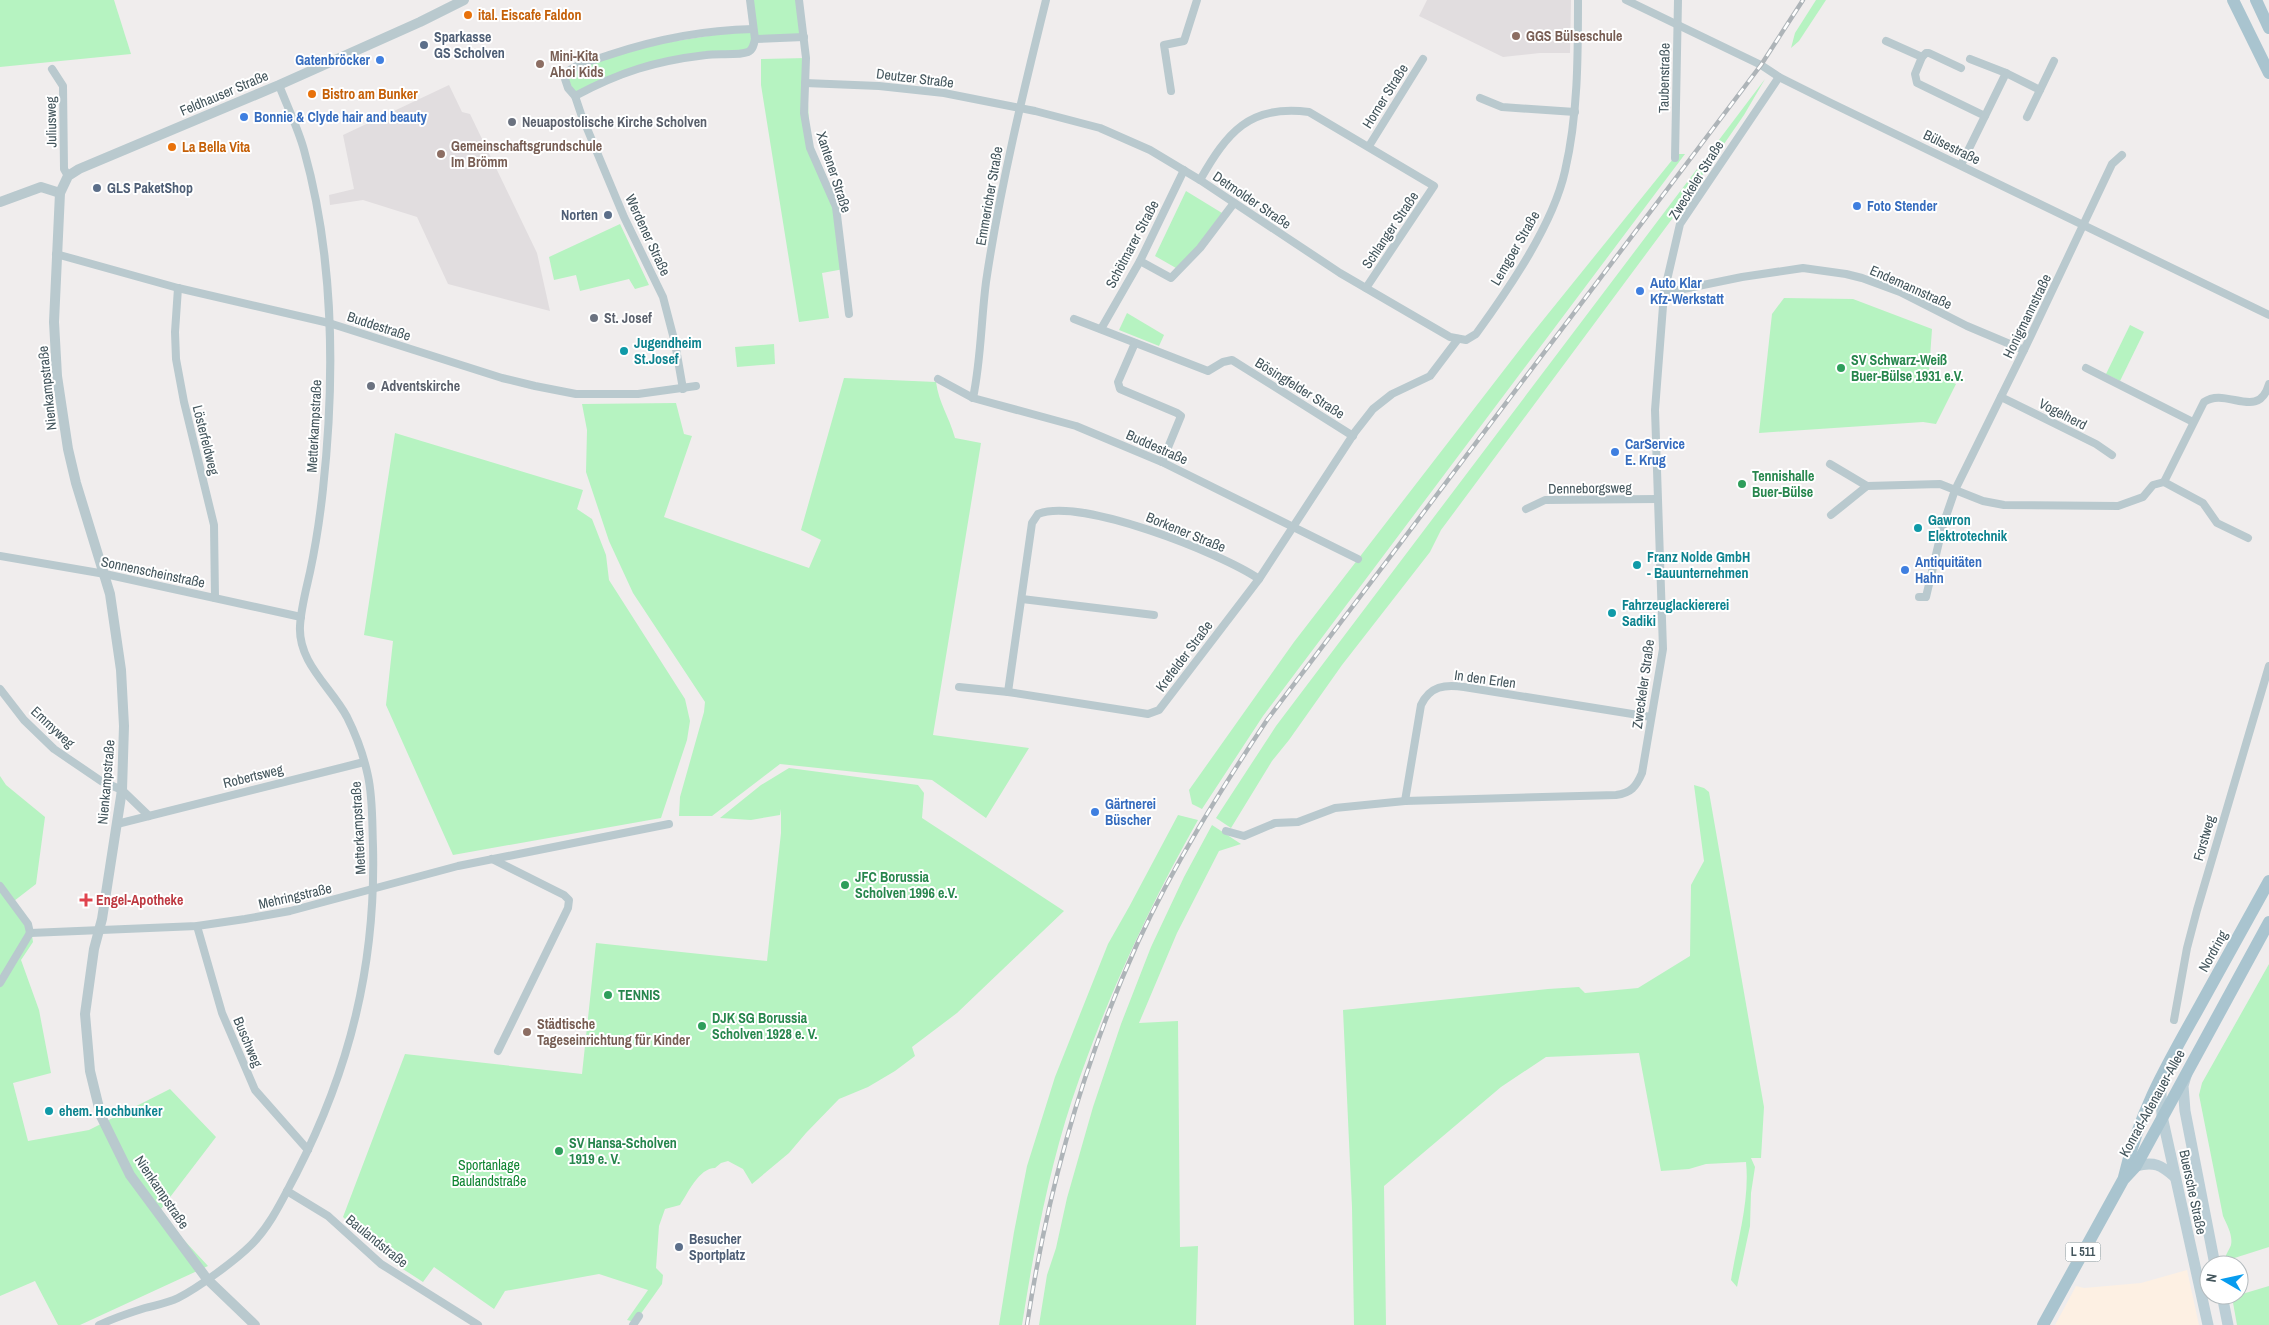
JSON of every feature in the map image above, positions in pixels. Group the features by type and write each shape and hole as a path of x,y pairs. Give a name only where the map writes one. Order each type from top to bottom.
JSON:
{"main road":[{"path":"2233,0 2269,73"},
{"path":"2259,4 2269,28"},
{"name":"Nordring","path":"2183,1036 2269,881"},
{"name":"Konrad-Adenauer-Allee","path":"2043,1325 2123,1180 2136,1166 2162,1116 2168,1093 2187,1070 2269,922"},
{"name":"Konrad-Adenauer-Allee","path":"2123,1180 2129,1152 2143,1112 2166,1064 2183,1036"},
{"path":"2143,1112 2168,1093 2166,1064"},
{"name":"Buersche Straße","path":"2187,1070 2184,1086 2185,1111 2213,1255"},
{"name":"Buersche Straße","path":"2168,1093 2185,1111"},
{"name":"Buersche Straße","path":"2162,1116 2208,1325"},
{"path":"2136,1166 2148,1163 2160,1164 2175,1177"},
{"path":"2224,1305 2228,1325"}],"street":[{"name":"Feldhauser Straße","path":"68,176 79,168 279,85 414,25 464,0"},
{"path":"575,96 636,68 672,59 716,53 747,52 752,48 755,39 750,0"},
{"name":"Xantener Straße","path":"799,0 804,37 806,83 804,113 810,148 836,206 849,314"},
{"name":"Emmericher Straße","path":"973,398 978,371 986,282 1001,194 1046,0"},
{"path":"1171,91 1164,45 1184,41 1196,0"},
{"name":"Lemgoer Straße","path":"1458,339 1466,340 1476,334 1522,266 1546,222 1565,173 1575,112 1578,0"},
{"name":"Bülsestraße","path":"1626,0 1677,26 1746,57 1779,77 2269,315"},
{"name":"Taubenstraße","path":"1675,158 1678,0"},
{"name":"Werdener Straße","path":"683,389 675,343 663,297 624,217 580,114 575,96 568,88 565,78 566,73 587,62 669,37 713,30 753,29"},
{"path":"755,39 804,37"},
{"path":"1886,41 1922,58"},
{"path":"1961,68 1926,53 1914,74 1919,85 1985,116"},
{"name":"Horner Straße","path":"1369,146 1423,59"},
{"path":"1970,59 2040,90"},
{"path":"2027,117 2054,61"},
{"name":"Juliusweg","path":"52,68 63,86 64,169 68,176"},
{"path":"1962,165 2006,74"},
{"name":"Zweckeler Straße","path":"1226,831 1244,836 1275,823 1298,822 1335,808 1405,801 1626,794 1633,790 1642,773 1663,649 1655,410 1664,293 1680,224 1779,77"},
{"name":"Deutzer Straße","path":"806,83 888,86 944,93 1020,108"},
{"name":"Metterkampstraße","path":"99,1325 176,1299 207,1279 251,1245 271,1220 308,1150 335,1089 351,1038 364,974 374,890 372,812 368,778 349,720 309,662 301,645 301,616 315,548 324,487 330,377 330,323 324,250 317,200 303,146 279,85"},
{"path":"1480,98 1502,107 1575,112"},
{"name":"Detmolder Straße","path":"1020,108 1100,128 1150,150 1200,180 1366,288 1450,337 1458,339"},
{"name":"Horner Straße","path":"1200,180 1229,136 1245,122 1263,114 1292,110 1309,112 1434,186"},
{"name":"Honigmannstraße","path":"1919,597 1926,597 1943,525 1955,490 2112,164 2122,155"},
{"name":"Schötmarer Straße","path":"1101,329 1140,261 1184,170"},
{"path":"0,202 41,187 60,193 68,176"},
{"name":"Schlanger Straße","path":"1366,288 1434,186"},
{"name":"Nienkampstraße","path":"60,193 54,322 57,376 68,448 84,514 105,574 114,617 121,670 124,726 122,790 85,1014 90,1071 101,1116 130,1175 207,1279 255,1325"},
{"path":"1140,261 1171,278 1200,248 1234,203"},
{"name":"Buddestraße","path":"56,254 178,288 330,323 502,378 576,394 638,394 696,386"},
{"name":"Endemannstraße","path":"1664,293 1742,277 1803,268 1846,274 1900,292 1967,326 2024,350"},
{"name":"Lösterfeldweg","path":"178,288 175,332 176,358 182,395 214,525 215,598"},
{"name":"Bösingfelder Straße","path":"1074,319 1208,371 1223,362 1232,360 1353,436 1294,526"},
{"path":"1353,436 1372,409 1385,399 1430,376 1458,339"},
{"path":"1134,343 1118,382 1120,389 1177,412 1181,416 1162,462"},
{"path":"2086,368 2193,422"},
{"name":"Buddestraße","path":"938,379 973,398 1076,426 1162,462 1358,559"},
{"path":"1830,464 1867,486 1940,484 1983,501 2004,505 2118,506 2143,497 2153,486 2164,482 2204,402 2211,397 2218,396 2246,403 2263,397 2269,384"},
{"name":"Vogelherd","path":"2001,397 2096,444 2112,456"},
{"path":"2164,482 2204,503 2217,522 2248,538"},
{"path":"1831,515 1867,486"},
{"name":"Denneborgsweg","path":"1526,509 1545,500 1657,499"},
{"name":"Borkener Straße","path":"1008,692 1033,519 1044,512 1059,511 1132,523 1170,536 1259,578"},
{"name":"Krefelder Straße","path":"959,688 1008,692 1148,714 1159,710 1259,578 1294,526"},
{"name":"Sonnenscheinstraße","path":"0,556 105,574 301,616"},
{"path":"1022,599 1154,615"},
{"name":"Forstweg","path":"2174,1020 2187,948 2197,910 2269,666"},
{"name":"In den Erlen","path":"1405,801 1421,705 1424,698 1435,688 1448,686 1464,687 1651,717"},
{"name":"Emmyweg","path":"0,689 24,720 54,749 101,781 122,790"},
{"name":"Robertsweg","path":"117,824 364,762"},
{"path":"122,790 149,816"},
{"name":"Mehringstraße","path":"30,933 98,932 197,926 290,911 374,890 430,873 669,824"},
{"path":"492,859 569,900 568,908 498,1050"},
{"path":"0,886 28,924 30,933 0,983"},
{"name":"Buschweg","path":"197,926 222,1013 255,1090 308,1150"},
{"name":"Baulandstraße","path":"287,1191 328,1216 381,1264 478,1325"},
{"path":"634,1325 639,1316"}],"shaded area":[{"name":"GGS Bülseschule","path":"1427,0 1571,0 1570,53 1540,53 1503,57 1419,16"},
{"path":"449,85 462,112 470,114 537,253 550,311 448,284 417,217 363,200 330,205 329,195 354,189 343,135"},
{"path":"2187,1270 2199,1325 2055,1325 2076,1286 2084,1288 2141,1283"}],"green space":[{"path":"0,0 114,0 131,54 0,67"},
{"path":"750,0 799,0 804,37 756,39 747,52 672,59 575,96 566,73 631,48 753,29"},
{"path":"1816,0 1826,0 1799,41 1791,48 1795,33"},
{"path":"806,58 810,148 836,207 844,269 822,273 829,318 799,322 761,85 761,59"},
{"path":"1765,79 1744,115 1675,215 1441,530 1430,552 1342,665 1272,761 1231,828 1216,818 1276,726"},
{"path":"1677,154 1685,154 1263,716 1202,809 1192,804 1189,790 1294,642 1531,335"},
{"path":"1186,191 1222,213 1196,248 1176,268 1155,256"},
{"path":"620,224 649,285 635,289 629,279 580,291 576,275 554,280 549,257"},
{"path":"1784,298 1853,299 1932,329 1929,372 1956,384 1936,424 1923,422 1759,433 1772,314"},
{"path":"1127,313 1164,335 1159,346 1119,330"},
{"path":"2130,325 2144,332 2120,381 2106,374"},
{"path":"774,344 775,364 737,367 735,347"},
{"path":"844,378 936,382 939,397 955,438 981,443 933,735 1029,748 986,818 932,780 780,764 712,816 679,816 680,797 704,712 705,702 633,593 609,541 586,472 587,430 582,404 676,403 684,434 692,436 664,517 809,568 821,540 801,530"},
{"path":"395,433 583,490 577,509 592,519 606,555 609,580 685,699 690,721 687,740 661,818 453,855 386,705 393,641 364,635"},
{"name":"Sportanlage Baulandstraße","path":"789,768 918,785 924,793 922,818 1064,911 957,1013 912,1047 915,1056 895,1071 868,1087 839,1099 789,1153 752,1184 743,1169 728,1161 721,1163 715,1168 704,1172 699,1177 680,1205 665,1209 659,1226 656,1268 663,1275 662,1284 635,1322 627,1320 648,1290 599,1274 505,1291 494,1309 434,1267 423,1282 392,1262 343,1217 405,1054 582,1074 596,943 767,961 781,833 781,809 780,815 751,820 720,818 761,785"},
{"path":"0,776 6,785 45,817 36,884 14,901 30,923 33,942 21,960 39,1010 51,1073 13,1083 28,1141 89,1130 170,1089 216,1137 161,1209 183,1239 208,1266 80,1325 58,1325 35,1281 0,1296"},
{"path":"1694,785 1704,788 1709,792 1764,1107 1761,1158 1751,1158 1755,1167 1751,1193 1750,1226 1737,1287 1731,1280 1745,1206 1746,1162 1706,1164 1689,1169 1661,1171 1639,1053 1546,1057 1501,1087 1384,1186 1386,1325 1354,1325 1352,1207 1343,1010 1548,989 1579,987 1585,993 1638,988 1690,956 1691,885 1704,861"},
{"path":"1178,815 1198,820 1161,888 1128,957 1098,1028 1072,1100 1042,1211 1022,1325 999,1325 1027,1166 1055,1077 1108,944"},
{"path":"1212,825 1241,844 1219,851 1177,933 1139,1023 1178,1021 1180,1247 1198,1246 1196,1325 1039,1325 1047,1275 1056,1248 1067,1198 1093,1107 1121,1024 1151,947 1184,877"},
{"path":"2269,964 2269,1247 2244,1255 2226,1255 2231,1245 2231,1238 2223,1216 2199,1095 2202,1083"},
{"path":"2269,1286 2269,1325 2237,1325 2233,1305 2249,1305 2249,1292"}],"railway":[{"path":"1027,1325 1035,1276 1056,1178 1069,1129 1100,1034 1138,942 1198,828 1267,720 1761,65 1803,0"}],"place":[{"name":"ital. Eiscafe Faldon","path":"468,15"},
{"name":"GGS Bülseschule","path":"1516,36"},
{"name":"Sparkasse GS Scholven","path":"424,45"},
{"name":"Gatenbröcker","path":"380,60"},
{"name":"Mini-Kita Ahoi Kids","path":"540,64"},
{"name":"Bistro am Bunker","path":"312,94"},
{"name":"Bonnie & Clyde hair and beauty","path":"244,117"},
{"name":"Neuapostolische Kirche Scholven","path":"512,122"},
{"name":"La Bella Vita","path":"172,147"},
{"name":"Gemeinschaftsgrundschule Im Brömm","path":"441,154"},
{"name":"GLS PaketShop","path":"97,188"},
{"name":"Foto Stender","path":"1857,206"},
{"name":"Norten","path":"608,215"},
{"name":"Auto Klar Kfz-Werkstatt","path":"1640,291"},
{"name":"St. Josef","path":"594,318"},
{"name":"Jugendheim St.Josef","path":"624,351"},
{"name":"SV Schwarz-Weiß Buer-Bülse 1931 e.V.","path":"1841,368"},
{"name":"Adventskirche","path":"371,386"},
{"name":"CarService E. Krug","path":"1615,452"},
{"name":"Tennishalle Buer-Bülse","path":"1742,484"},
{"name":"Gawron Elektrotechnik","path":"1918,528"},
{"name":"Franz Nolde GmbH - Bauunternehmen","path":"1637,565"},
{"name":"Antiquitäten Hahn","path":"1905,570"},
{"name":"Fahrzeuglackiererei Sadiki","path":"1612,613"},
{"name":"Gärtnerei Büscher","path":"1095,812"},
{"name":"JFC Borussia Scholven 1996 e.V.","path":"845,885"},
{"name":"Engel-Apotheke","path":"86,900"},
{"name":"TENNIS","path":"608,995"},
{"name":"DJK SG Borussia Scholven 1928 e. V.","path":"702,1026"},
{"name":"Städtische Tageseinrichtung für Kinder","path":"527,1032"},
{"name":"ehem. Hochbunker","path":"49,1111"},
{"name":"SV Hansa-Scholven 1919 e. V.","path":"559,1151"},
{"name":"Besucher Sportplatz","path":"679,1247"}]}
